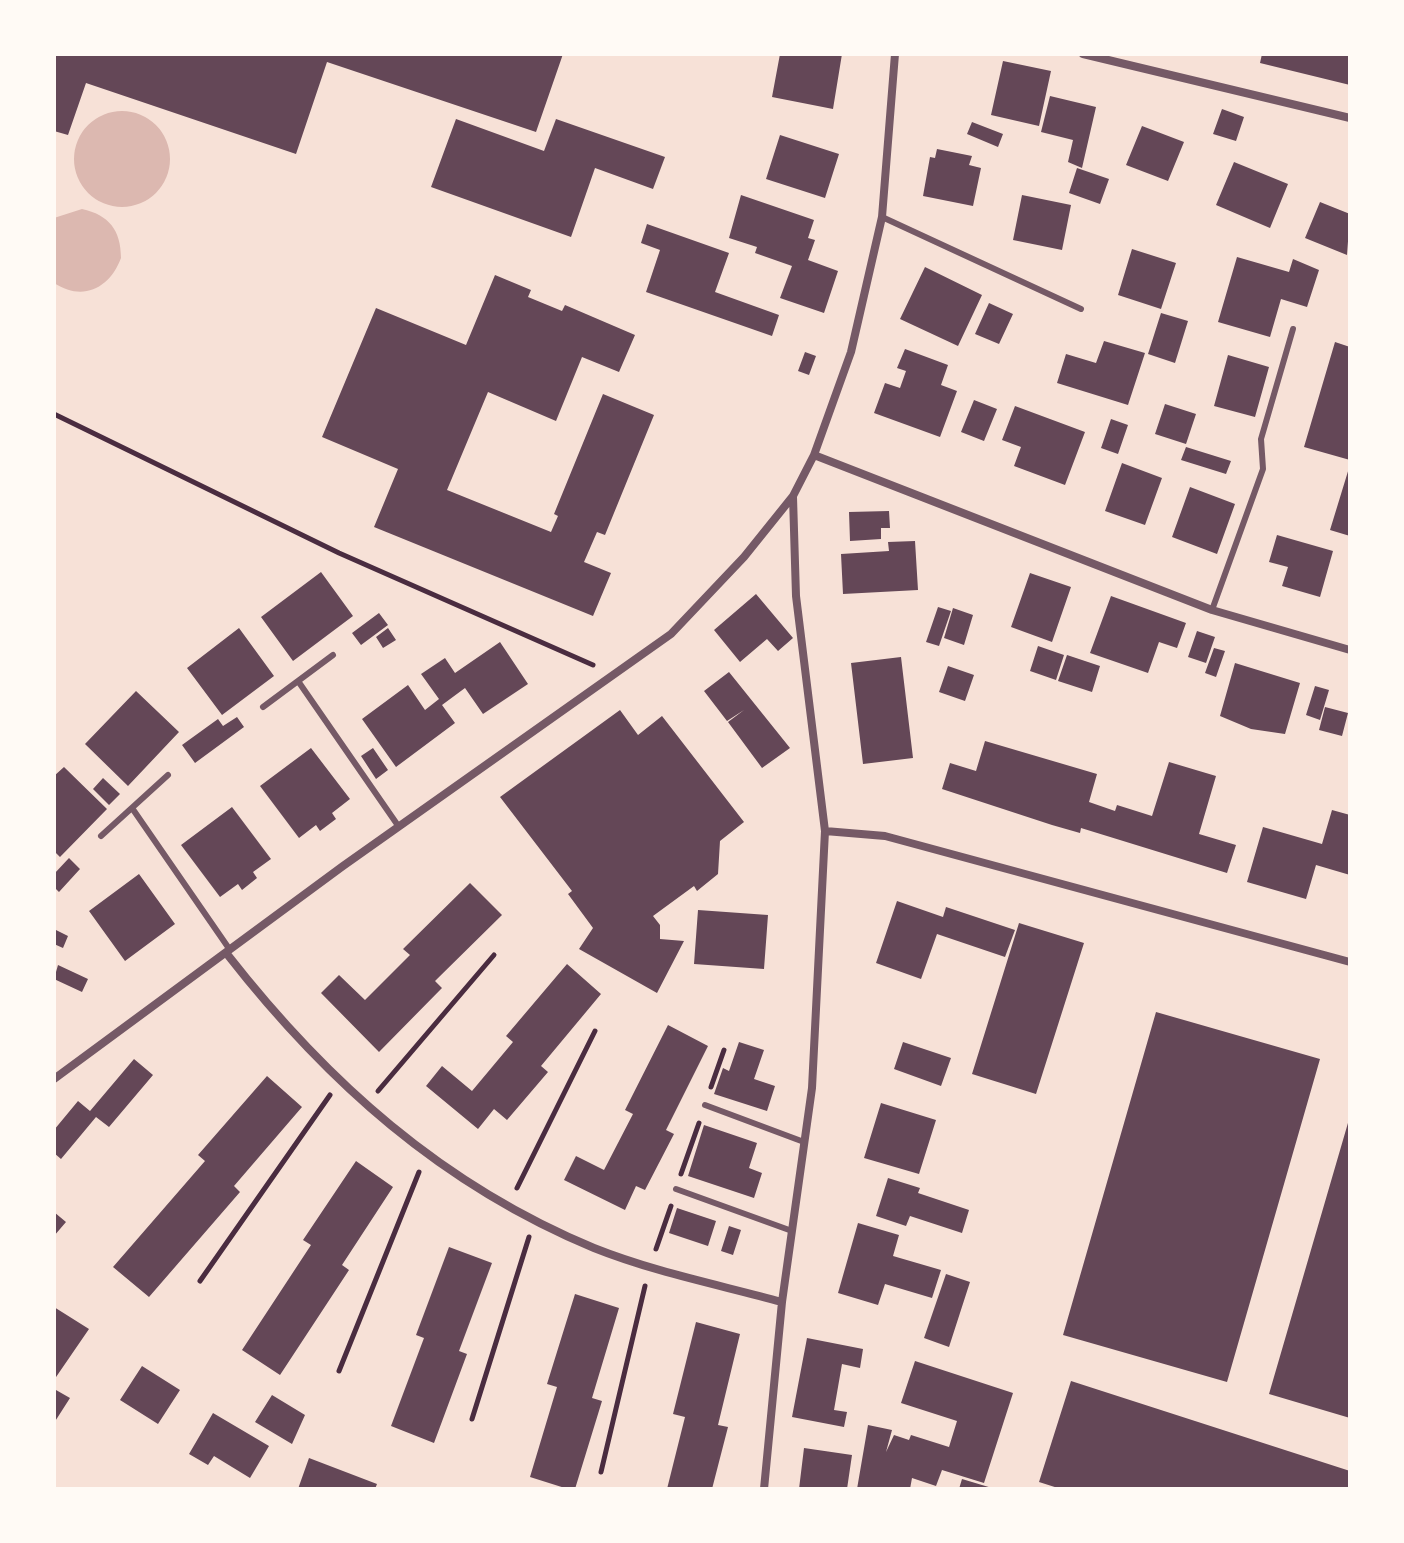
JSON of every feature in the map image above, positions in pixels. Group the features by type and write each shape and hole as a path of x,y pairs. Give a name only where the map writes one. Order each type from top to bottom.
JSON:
{"street":[{"path":"54,1079 399,827 671,634 744,557 793,496 814,455 851,352 882,217 895,54"},
{"path":"1083,54 1350,118"},
{"path":"814,455 1212,610 1350,650"},
{"path":"764,1489 782,1302 812,1088 825,831 796,596 793,496"},
{"path":"825,831 885,836 1350,962"},
{"path":"229,953 260,997 338,1083 426,1154 507,1207 596,1249 782,1302"}],"lane":[{"path":"882,217 1081,309"},
{"path":"1212,610 1263,469 1261,439 1293,329"},
{"path":"263,707 333,655"},
{"path":"298,681 399,827"},
{"path":"101,836 168,775"},
{"path":"132,808 229,953"},
{"path":"705,1105 804,1142"},
{"path":"676,1189 792,1231"}],"path":[{"path":"54,414 339,553 614,674"},
{"path":"365,1106 494,955"},
{"path":"507,1207 595,1031"},
{"path":"601,1472 650,1266 724,1050"},
{"path":"200,1281 338,1083"},
{"path":"339,1371 426,1154"},
{"path":"472,1419 534,1221"}],"shaded area":[{"path":"122,111 140,115 156,125 166,141 170,159 166,177 156,193 140,203 122,207 104,203 88,193 78,177 74,159 78,141 88,125 104,115"},
{"path":"82,209 99,215 112,225 119,239 121,258 103,284 94,289 75,291 54,283 54,218"}],"building":[{"path":"54,54 563,54 536,132 327,62 296,154 86,83 68,135 54,131"},
{"path":"780,54 842,54 833,109 772,97"},
{"path":"1262,54 1350,54 1350,85 1260,63"},
{"path":"1003,61 1051,71 1039,126 991,115"},
{"path":"1050,96 1096,107 1082,168 1068,162 1073,140 1041,132"},
{"path":"1222,109 1244,117 1236,141 1213,134"},
{"path":"456,119 544,151 556,119 665,157 653,189 595,168 571,237 431,187"},
{"path":"972,122 1003,134 998,147 967,134"},
{"path":"1142,126 1184,142 1168,181 1126,165"},
{"path":"780,135 839,154 825,198 766,179"},
{"path":"937,149 972,156 969,165 981,168 973,206 923,196 930,157 935,158"},
{"path":"1234,162 1288,184 1270,228 1216,205"},
{"path":"1077,168 1109,179 1100,204 1069,193"},
{"path":"741,195 814,220 808,238 815,240 808,260 838,271 824,313 780,298 792,266 755,253 757,247 729,238"},
{"path":"1022,195 1071,205 1062,250 1013,240"},
{"path":"1320,202 1350,214 1347,255 1305,238"},
{"path":"647,224 729,253 715,292 779,315 772,336 646,292 660,250 641,243"},
{"path":"1132,249 1176,263 1161,309 1118,295"},
{"path":"1237,257 1289,272 1293,259 1319,270 1307,307 1281,299 1270,337 1218,322"},
{"path":"925,267 982,295 958,346 900,319"},
{"path":"495,275 531,290 528,297 562,311 565,305 635,335 619,372 582,357 556,421 488,392 447,490 551,532 558,516 554,514 603,394 654,415 605,535 597,532 584,562 611,573 593,616 374,527 398,469 322,437 376,308 466,345"},
{"path":"989,303 1013,314 999,344 975,334"},
{"path":"1161,313 1188,321 1175,363 1148,354"},
{"path":"1104,341 1145,353 1128,405 1057,383 1066,354 1096,363"},
{"path":"1335,342 1350,347 1350,460 1304,447"},
{"path":"905,349 948,365 941,385 957,391 940,437 874,413 885,383 900,388 906,371 897,368"},
{"path":"805,352 816,356 809,375 798,371"},
{"path":"1228,355 1269,367 1255,417 1214,406"},
{"path":"974,400 997,409 984,441 961,432"},
{"path":"1165,404 1196,414 1186,444 1155,434"},
{"path":"1015,406 1085,432 1065,485 1014,466 1021,447 1002,440"},
{"path":"1111,419 1128,425 1118,454 1101,448"},
{"path":"1186,447 1231,461 1226,474 1181,460"},
{"path":"1122,463 1162,478 1145,525 1105,511"},
{"path":"1350,468 1350,536 1330,530"},
{"path":"1190,487 1235,504 1217,554 1172,537"},
{"path":"889,511 890,528 881,528 881,539 850,541 849,512"},
{"path":"1277,535 1333,551 1320,597 1282,586 1288,567 1269,562"},
{"path":"915,541 918,590 843,594 841,554 889,551 888,542"},
{"path":"321,572 353,616 293,661 261,617"},
{"path":"1030,573 1071,587 1052,642 1011,627"},
{"path":"756,594 793,638 778,651 767,639 740,662 714,630"},
{"path":"1111,596 1186,623 1177,648 1159,642 1148,673 1090,653"},
{"path":"938,607 951,611 939,646 926,642"},
{"path":"953,608 973,615 964,645 944,638"},
{"path":"379,613 388,625 361,645 352,633"},
{"path":"239,628 274,676 222,715 187,668"},
{"path":"388,628 396,640 383,648 376,637"},
{"path":"1197,631 1215,637 1206,663 1188,657"},
{"path":"500,642 528,684 483,714 465,688 442,705 455,723 396,767 362,719 408,685 425,710 439,699 421,674 445,658 455,673"},
{"path":"1038,646 1064,655 1056,680 1030,671"},
{"path":"1214,648 1225,651 1216,677 1205,673"},
{"path":"1067,655 1100,666 1092,692 1058,681"},
{"path":"901,657 913,758 863,764 851,663"},
{"path":"1235,663 1300,683 1285,734 1251,729 1220,716"},
{"path":"948,666 974,675 965,701 939,692"},
{"path":"729,672 790,748 762,768 728,722 744,710 727,721 704,691"},
{"path":"1315,686 1329,690 1320,720 1306,715"},
{"path":"136,691 179,732 128,786 85,744"},
{"path":"1325,707 1348,713 1342,736 1319,730"},
{"path":"620,710 638,735 662,716 744,822 720,841 718,874 697,891 694,886 653,916 660,925 660,939 684,941 657,993 579,949 593,928 568,894 572,891 500,797"},
{"path":"237,717 244,727 195,763 182,745 218,719 223,726"},
{"path":"985,741 1097,774 1089,802 1115,811 1117,805 1152,816 1169,762 1216,776 1199,834 1236,845 1227,873 1081,828 1080,833 1052,825 942,789 950,763 976,771"},
{"path":"311,748 350,799 332,813 336,819 320,831 316,825 299,838 260,786"},
{"path":"373,748 388,770 376,779 361,756"},
{"path":"64,767 107,809 60,857 54,851 54,776"},
{"path":"103,778 120,794 109,805 93,789"},
{"path":"232,807 271,859 253,872 257,878 242,890 238,884 220,897 181,845"},
{"path":"1332,810 1350,815 1350,875 1316,865 1306,899 1247,882 1263,827 1322,844"},
{"path":"69,858 80,869 59,892 54,887 54,874"},
{"path":"139,874 175,924 125,961 89,911"},
{"path":"470,883 502,915 435,981 442,988 379,1052 321,993 339,975 365,1000 410,955 403,949"},
{"path":"897,901 943,917 946,907 1015,930 1005,957 937,934 921,979 876,963"},
{"path":"698,910 768,915 764,969 694,964"},
{"path":"1019,923 1084,943 1036,1094 972,1074"},
{"path":"54,929 68,936 63,948 54,944"},
{"path":"567,964 601,994 541,1066 548,1072 507,1120 494,1109 478,1129 426,1086 442,1066 472,1091 513,1042 506,1036"},
{"path":"58,965 88,979 82,992 54,979"},
{"path":"1156,1012 1320,1059 1227,1382 1063,1335"},
{"path":"668,1025 708,1046 666,1130 674,1134 645,1190 636,1186 625,1210 564,1180 576,1156 604,1170 633,1114 625,1110"},
{"path":"739,1042 764,1050 754,1079 775,1086 767,1111 714,1094 723,1068 729,1071"},
{"path":"903,1042 951,1058 941,1086 894,1069"},
{"path":"134,1059 153,1075 109,1127 96,1117 61,1159 54,1153 54,1130 78,1101 90,1111"},
{"path":"267,1076 302,1107 234,1186 240,1192 149,1297 113,1267 205,1161 198,1155"},
{"path":"881,1103 936,1120 919,1174 864,1158"},
{"path":"1350,1116 1350,1418 1269,1394"},
{"path":"704,1125 757,1143 749,1168 762,1173 754,1198 688,1176"},
{"path":"356,1161 393,1187 342,1265 349,1270 280,1375 242,1350 311,1245 303,1240"},
{"path":"888,1178 920,1188 918,1193 969,1210 962,1233 910,1216 906,1226 876,1216"},
{"path":"677,1208 716,1221 708,1246 669,1233"},
{"path":"54,1212 66,1222 54,1236"},
{"path":"858,1223 899,1235 893,1256 941,1270 932,1298 885,1284 878,1305 838,1293"},
{"path":"729,1226 741,1230 733,1255 721,1251"},
{"path":"449,1247 492,1263 459,1351 467,1354 434,1443 391,1426 424,1338 416,1335"},
{"path":"946,1274 970,1282 949,1347 924,1338"},
{"path":"575,1294 619,1308 592,1398 602,1401 575,1489 568,1489 530,1477 557,1387 547,1384"},
{"path":"54,1307 89,1329 54,1380 55,1356"},
{"path":"696,1322 740,1334 718,1425 728,1427 712,1489 667,1489 685,1417 673,1414"},
{"path":"807,1338 863,1349 860,1368 842,1364 834,1410 847,1412 844,1427 792,1417"},
{"path":"915,1361 1013,1393 984,1483 942,1470 936,1486 912,1478 910,1489 857,1489 868,1425 892,1430 886,1452 894,1435 909,1440 911,1435 949,1447 957,1421 901,1403"},
{"path":"142,1366 180,1390 158,1424 120,1400"},
{"path":"1071,1381 1350,1471 1350,1489 1061,1489 1039,1482"},
{"path":"56,1390 70,1398 54,1423 54,1393"},
{"path":"272,1395 305,1415 292,1444 255,1422"},
{"path":"213,1413 269,1446 250,1478 214,1456 208,1465 189,1454"},
{"path":"804,1448 852,1455 847,1489 799,1489"},
{"path":"309,1458 377,1484 375,1489 298,1489"},
{"path":"962,1479 992,1488 992,1489 959,1489"}]}
